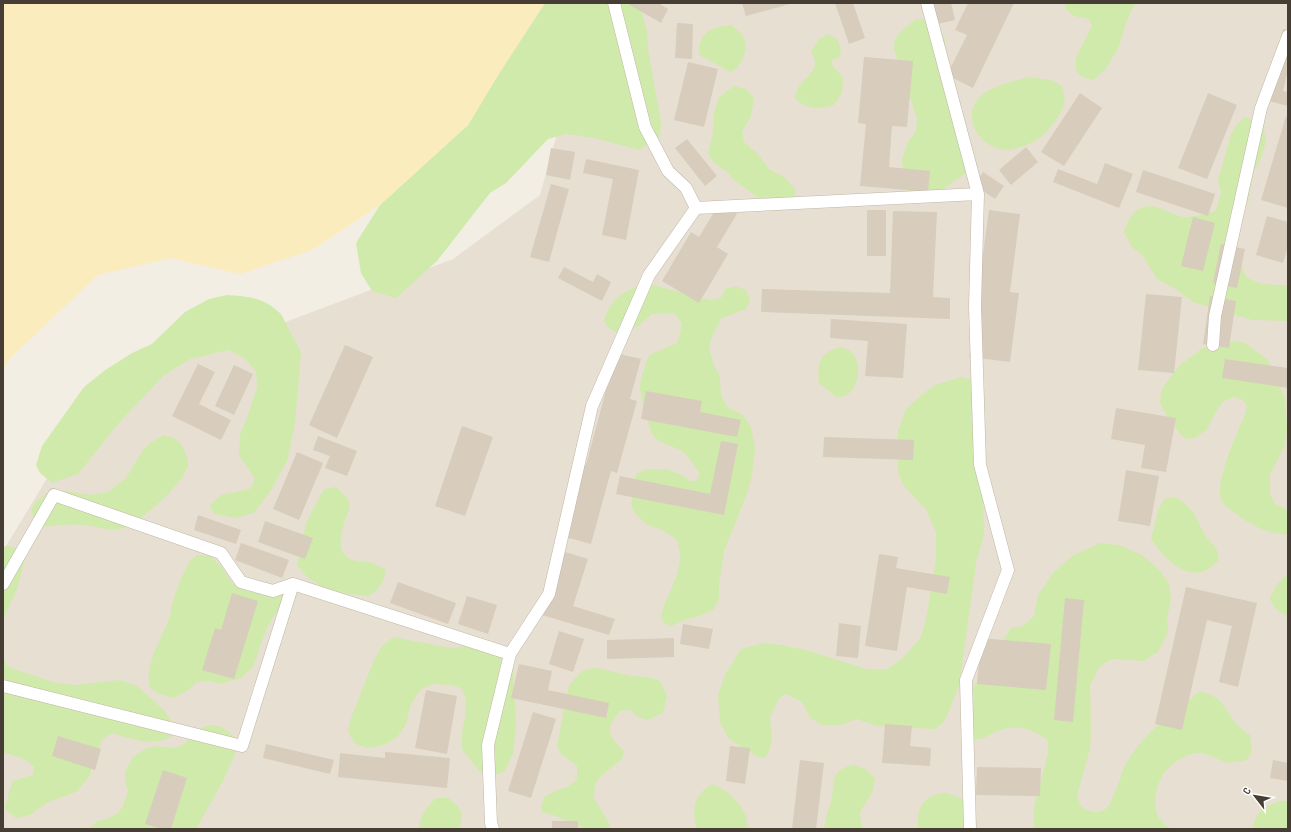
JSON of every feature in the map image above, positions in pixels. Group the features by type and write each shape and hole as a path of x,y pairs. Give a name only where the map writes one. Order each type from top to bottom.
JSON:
{"lane":[{"path":"614,3 645,127 668,171 686,188 696,208"},
{"path":"927,3 978,194 974,306 980,465 1008,570 966,680 970,829"},
{"path":"1213,345 1215,316 1261,108 1288,36"},
{"path":"696,208 978,194"},
{"path":"493,829 491,823 488,745 510,654 548,594 592,406 649,275 696,208"},
{"path":"3,584 54,494 221,553 241,582 273,591 293,584 510,654"},
{"path":"3,686 242,746 293,584"}],"shaded area":[{"path":"545,3 1288,3 1288,829 3,829 3,551 49,475 145,355 240,339 453,259 540,195 562,116"}],"green space":[{"path":"545,3 639,3 647,31 648,49 661,123 660,136 639,150 594,138 566,134 548,139 506,183 490,193 437,261 396,298 372,291 361,273 356,243 380,205 468,125 500,72"},
{"path":"1066,3 1135,3 1126,23 1118,49 1105,70 1093,80 1082,77 1076,70 1076,57 1092,26 1089,19 1074,16 1065,8"},
{"path":"916,19 930,20 944,36 944,58 966,137 972,147 975,160 967,172 935,195 908,196 902,162 908,142 916,131 917,119 894,49 894,44 901,32"},
{"path":"731,25 742,35 746,46 744,57 741,62 734,70 730,72 699,55 699,47 703,36 707,32 717,27"},
{"path":"829,34 838,40 841,50 839,58 832,60 833,67 843,77 842,93 834,105 818,108 809,107 795,99 796,93 798,88 814,68 815,62 811,51 819,39"},
{"path":"1029,77 1051,80 1062,86 1065,98 1062,111 1043,135 1024,146 1009,150 988,144 980,137 972,119 973,110 977,100 986,92 996,87"},
{"path":"734,86 746,89 754,98 751,116 742,132 744,142 758,154 769,169 784,177 796,190 791,207 787,209 776,211 714,163 708,153 713,132 714,113 719,97"},
{"path":"1245,117 1260,123 1264,130 1266,142 1261,158 1254,171 1248,200 1237,225 1233,242 1245,275 1250,279 1265,284 1288,285 1288,321 1252,320 1193,302 1174,288 1157,279 1142,255 1132,247 1124,232 1131,216 1139,209 1144,207 1156,207 1178,216 1185,217 1197,216 1216,211 1221,192 1218,181 1231,134 1237,124"},
{"path":"647,283 710,300 721,298 725,289 736,286 746,290 750,300 746,309 722,318 712,336 709,347 713,363 720,377 721,396 727,407 743,415 751,427 755,448 752,476 746,496 724,551 719,585 719,599 713,610 671,626 664,623 661,616 678,571 680,555 677,540 664,531 646,524 634,512 631,504 636,474 647,469 666,469 682,475 690,481 696,481 700,474 683,452 655,438 648,422 640,388 642,375 649,355 677,343 682,324 675,313 652,314 637,327 621,335 613,331 604,320 607,312 615,300 625,292"},
{"path":"227,295 256,299 275,309 281,314 301,352 295,423 287,461 271,490 254,513 235,518 215,514 209,506 221,495 250,489 255,479 239,455 240,435 257,387 256,371 244,358 229,350 190,359 164,375 118,424 78,474 52,483 40,473 36,465 42,446 84,387 104,371 132,353 152,344 185,312 209,299"},
{"path":"1236,341 1245,343 1267,359 1285,398 1287,430 1284,447 1270,475 1270,493 1275,504 1288,510 1288,534 1271,532 1250,523 1225,506 1220,495 1220,485 1227,459 1245,414 1247,405 1241,399 1233,397 1224,401 1218,408 1207,429 1195,438 1187,439 1181,435 1163,410 1160,401 1162,388 1180,365 1203,348"},
{"path":"837,348 846,349 852,353 858,365 857,380 854,386 850,392 841,397 836,397 819,383 818,376 820,361 826,353"},
{"path":"961,377 974,380 984,389 986,451 983,480 984,535 976,563 959,687 944,722 935,729 876,726 857,719 840,725 822,725 810,718 802,702 786,694 779,698 770,718 772,738 769,752 764,758 756,756 729,739 720,722 718,695 725,675 741,649 764,643 782,645 806,650 866,669 887,669 903,658 921,637 926,619 936,560 936,533 926,509 904,486 898,472 898,431 906,409 924,393 935,385"},
{"path":"164,435 174,438 181,443 188,461 188,465 185,473 171,491 151,510 132,524 124,528 114,530 79,525 42,527 34,520 31,509 35,503 49,491 67,491 89,495 108,492 126,478 143,450 150,443"},
{"path":"336,487 347,498 350,506 341,537 343,551 347,557 355,561 370,563 386,569 383,581 375,592 368,596 331,592 308,578 297,565 306,524 311,513 324,489"},
{"path":"1175,497 1191,510 1204,533 1217,550 1218,561 1205,571 1197,573 1188,572 1181,569 1161,552 1151,539 1158,511 1164,499"},
{"path":"1100,543 1119,545 1142,555 1159,570 1169,583 1171,599 1167,618 1168,632 1158,652 1143,661 1112,659 1100,666 1090,685 1090,749 1077,795 1081,807 1092,812 1104,810 1113,796 1126,764 1140,743 1169,716 1199,692 1212,695 1222,703 1237,725 1250,735 1252,752 1247,760 1227,763 1205,754 1195,753 1180,759 1166,770 1159,782 1155,798 1155,806 1157,814 1161,820 1166,826 1174,829 1035,829 1034,807 1048,753 1048,740 1035,732 1016,727 1003,729 981,739 969,739 969,695 1011,628 1023,626 1034,616 1038,595 1053,573 1072,556"},
{"path":"7,546 18,548 25,559 17,589 3,620 3,547"},
{"path":"197,555 210,556 221,566 233,584 242,589 251,592 264,583 274,584 284,593 280,607 267,627 253,667 241,678 220,684 210,681 197,682 187,691 173,698 157,693 149,686 150,667 155,651 169,619 173,601 181,580 190,561"},
{"path":"1288,574 1288,616 1277,610 1270,599 1277,585"},
{"path":"393,637 452,648 466,646 503,654 510,659 513,671 516,723 513,754 504,772 491,776 479,771 462,749 462,733 466,699 461,688 451,685 433,684 421,689 411,704 406,724 398,736 386,744 367,748 356,744 350,736 348,730 351,718 374,660 382,646"},
{"path":"3,658 7,666 56,683 75,685 120,680 137,686 164,710 172,723 172,736 165,740 150,742 111,733 102,740 89,777 76,792 48,802 30,815 16,818 5,809 9,792 13,781 33,775 34,767 26,760 3,752"},
{"path":"594,668 632,676 656,679 660,681 667,696 663,713 647,720 636,716 631,710 620,711 612,723 610,728 611,736 624,751 622,759 602,775 595,784 594,798 611,829 587,829 556,816 542,812 541,806 544,797 559,789 568,787 577,779 577,766 561,754 557,746 569,685 582,671"},
{"path":"210,725 220,726 234,736 235,754 224,779 196,829 89,829 97,821 104,820 118,813 123,806 128,790 125,782 125,772 133,757 145,749 154,746 175,748 184,744 199,729"},
{"path":"855,765 867,770 875,779 873,791 860,812 862,829 824,829 826,815 831,802 837,773 846,767"},
{"path":"712,784 727,792 739,804 745,814 749,829 697,829 694,815 696,803 701,793"},
{"path":"940,793 947,793 963,799 968,810 972,829 918,829 918,816 921,806 928,798"},
{"path":"436,798 449,798 460,809 462,818 459,829 419,829 420,820 424,812"},
{"path":"1280,801 1288,801 1288,829 1252,829 1256,818 1262,810"}],"sand":[{"path":"3,3 545,3 500,72 468,125 380,205 312,250 240,274 170,258 98,275 9,359 3,372"}],"building":[{"path":"628,3 658,3 668,9 661,23"},
{"path":"742,3 790,3 790,4 746,16"},
{"path":"835,3 853,3 865,38 849,44"},
{"path":"933,3 951,3 955,20 938,24"},
{"path":"968,3 1014,3 973,88 947,75 967,35 955,30"},
{"path":"677,23 693,24 692,59 675,58"},
{"path":"1283,29 1288,30 1288,75 1287,74 1283,91 1288,92 1288,106 1265,100"},
{"path":"864,57 913,61 907,127 892,126 889,167 930,171 928,192 860,186 866,124 858,123"},
{"path":"688,62 718,69 704,127 674,120"},
{"path":"1080,93 1102,108 1064,166 1041,152"},
{"path":"1208,93 1237,105 1207,179 1178,168"},
{"path":"1286,116 1288,117 1288,208 1261,200"},
{"path":"687,139 717,176 705,186 675,148"},
{"path":"1026,147 1038,162 1011,185 999,170"},
{"path":"551,148 575,152 570,180 546,175"},
{"path":"586,159 639,170 626,240 602,235 613,179 583,173"},
{"path":"1105,163 1133,174 1119,208 1053,182 1058,169 1097,184"},
{"path":"1143,170 1215,194 1208,216 1136,192"},
{"path":"983,172 1004,186 995,199 974,185"},
{"path":"551,184 569,189 549,262 530,257"},
{"path":"719,204 737,214 717,247 728,254 699,303 662,281 691,232 699,237"},
{"path":"867,210 886,210 886,256 867,256"},
{"path":"989,210 1020,214 1010,292 1019,293 1010,362 969,357"},
{"path":"893,211 937,212 933,297 950,298 950,319 761,312 762,289 890,293"},
{"path":"1267,216 1288,222 1288,247 1283,263 1256,255"},
{"path":"1193,217 1215,223 1203,271 1181,266"},
{"path":"1221,244 1245,249 1237,288 1213,283"},
{"path":"564,267 593,282 597,274 611,282 602,301 558,278"},
{"path":"1146,294 1182,297 1174,373 1138,370"},
{"path":"1210,296 1236,301 1229,348 1203,344"},
{"path":"831,319 907,324 903,378 865,376 868,341 830,338"},
{"path":"345,345 373,357 337,438 309,425"},
{"path":"616,353 641,359 630,399 637,401 617,473 611,471 591,544 558,535 577,463 586,465"},
{"path":"1225,359 1288,368 1288,388 1222,378"},
{"path":"198,364 215,372 199,404 231,420 221,440 172,416"},
{"path":"234,365 253,374 234,415 215,406"},
{"path":"646,391 702,401 700,412 741,420 737,437 641,419"},
{"path":"1116,408 1176,418 1166,472 1141,468 1145,445 1111,439"},
{"path":"462,426 493,437 465,516 435,506"},
{"path":"318,436 357,451 347,476 325,468 330,456 313,450"},
{"path":"824,437 914,440 913,460 823,457"},
{"path":"721,441 738,444 724,515 616,494 620,476 710,494"},
{"path":"297,452 323,463 299,520 273,509"},
{"path":"1126,470 1159,476 1150,526 1118,521"},
{"path":"198,515 241,530 236,544 194,530"},
{"path":"265,521 313,538 305,559 258,542"},
{"path":"241,543 289,560 282,578 235,560"},
{"path":"562,551 588,559 573,606 615,619 609,635 542,615"},
{"path":"879,554 898,557 896,568 950,577 947,594 907,587 897,651 865,646"},
{"path":"398,582 456,603 448,624 390,603"},
{"path":"1186,587 1257,603 1238,687 1219,682 1232,626 1207,620 1182,730 1155,724"},
{"path":"232,593 258,601 234,679 202,670 215,628 221,630"},
{"path":"467,596 497,605 488,634 458,624"},
{"path":"1065,598 1084,600 1073,722 1054,720"},
{"path":"839,623 861,626 858,658 836,656"},
{"path":"683,624 713,629 709,649 680,644"},
{"path":"559,631 584,639 573,672 549,664"},
{"path":"674,638 674,657 607,659 607,640"},
{"path":"981,638 1051,644 1046,690 977,684"},
{"path":"519,664 552,671 548,690 609,703 606,718 511,698"},
{"path":"426,690 457,696 447,754 415,748"},
{"path":"533,712 556,719 531,798 508,791"},
{"path":"885,724 912,726 910,746 931,748 930,766 882,763"},
{"path":"58,736 101,749 95,770 52,756"},
{"path":"266,744 334,760 330,774 263,758"},
{"path":"730,746 750,748 745,784 726,781"},
{"path":"385,752 450,758 447,788 338,777 340,753 385,758"},
{"path":"800,760 824,763 816,829 792,829"},
{"path":"1273,760 1288,763 1288,781 1270,778"},
{"path":"977,767 1041,768 1040,796 976,795"},
{"path":"163,770 187,778 171,829 161,829 145,824"},
{"path":"552,821 578,821 578,829 552,829"}]}
